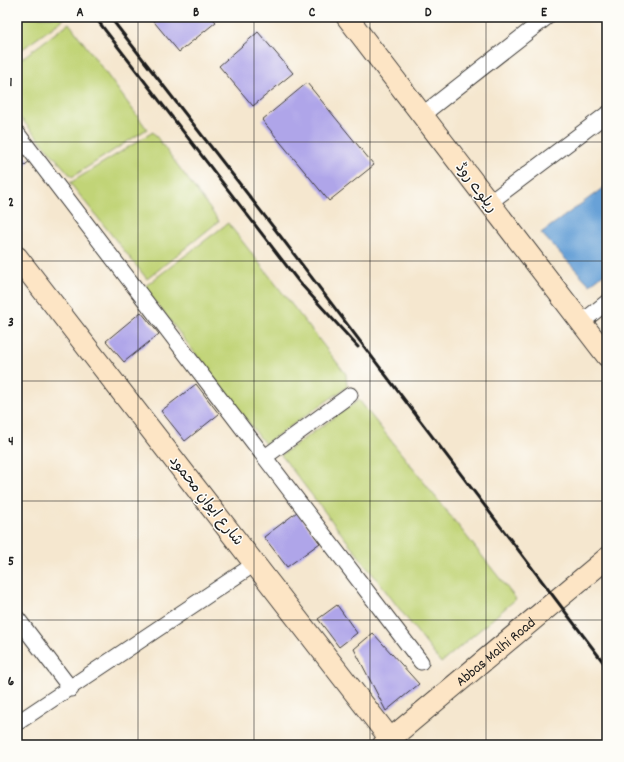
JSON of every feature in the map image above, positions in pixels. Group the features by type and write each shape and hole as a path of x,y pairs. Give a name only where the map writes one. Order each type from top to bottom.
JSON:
{"street":[{"name":"ریلوے روڈ","path":"347,17 607,356"},
{"path":"422,115 547,17"},
{"path":"489,203 607,114"},
{"path":"17,133 422,662"},
{"name":"شارع ایوانِ محمود","path":"17,257 256,563 390,743"},
{"path":"581,323 607,302"},
{"path":"265,457 350,395"},
{"name":"Abbas Malhi Road","path":"390,743 555,600 607,558"},
{"path":"17,723 71,689 256,563"},
{"path":"17,618 71,689"}],"green space":[{"path":"17,17 63,17 64,19 17,53"},
{"path":"69,23 147,129 72,177 17,114 17,62"},
{"path":"153,132 219,221 147,279 70,183"},
{"path":"228,223 346,374 347,387 265,444 144,287"},
{"path":"359,400 516,599 441,663 281,455"}],"water":[{"path":"607,185 607,271 590,285 541,233"}],"building":[{"path":"150,17 211,17 216,22 179,52"},
{"path":"258,32 293,73 253,106 219,66"},
{"path":"307,83 374,165 329,201 262,120"},
{"path":"17,146 30,161 17,171"},
{"path":"141,312 159,334 124,362 106,341"},
{"path":"196,384 219,414 185,441 161,411"},
{"path":"297,512 320,543 287,567 264,537"},
{"path":"337,605 357,633 339,647 318,619"},
{"path":"373,633 419,684 386,711 354,649"}],"railway":[{"path":"95,17 299,282 358,347"},
{"path":"110,17 281,237 607,667"}]}
